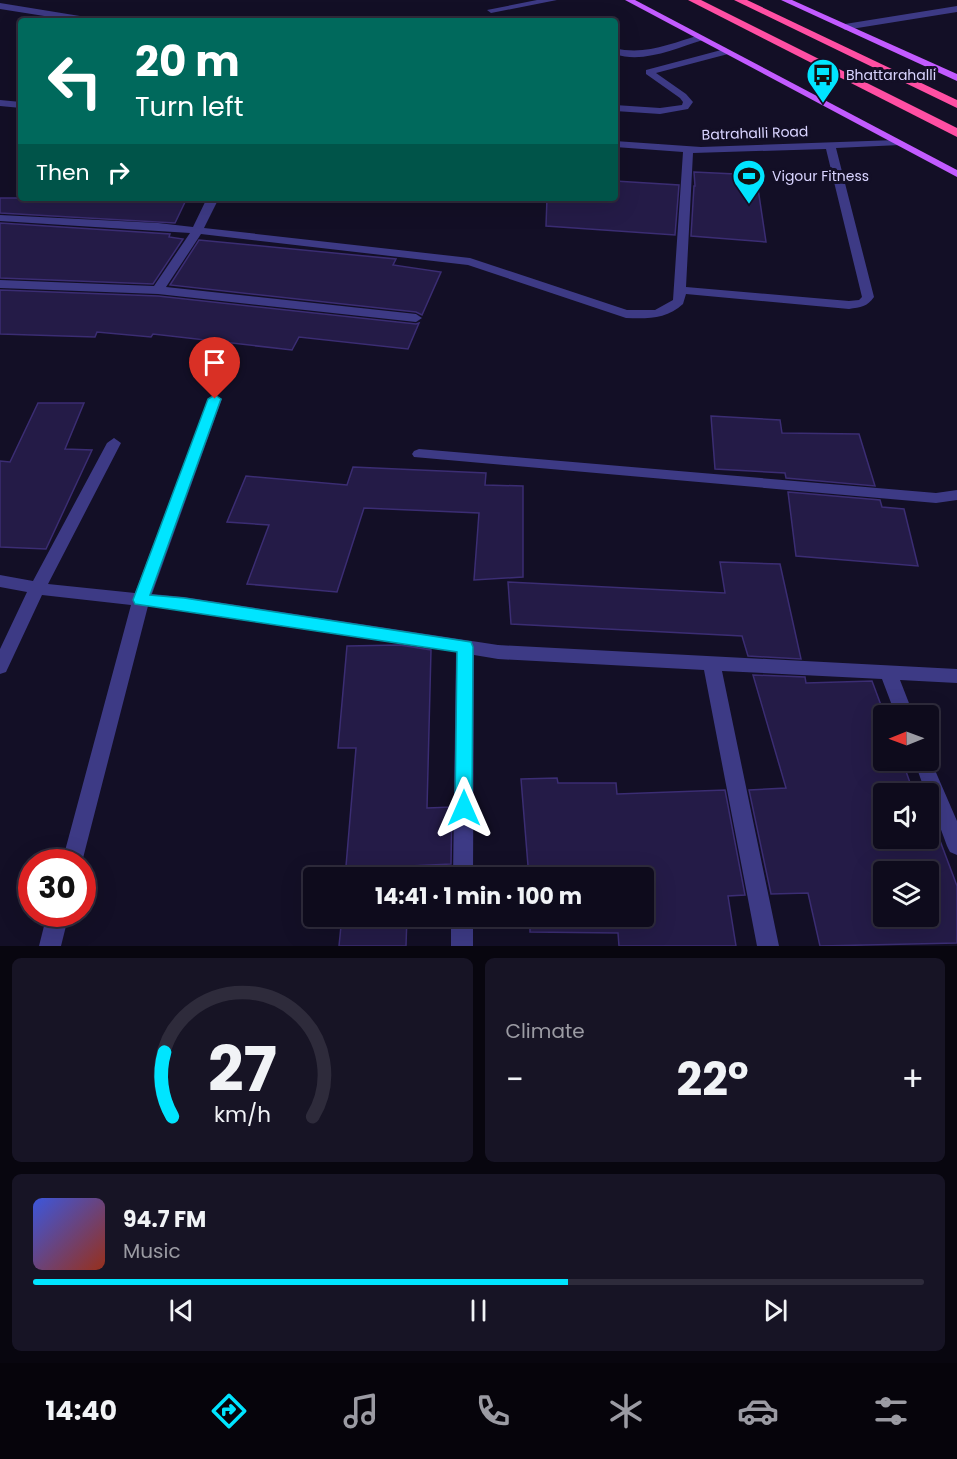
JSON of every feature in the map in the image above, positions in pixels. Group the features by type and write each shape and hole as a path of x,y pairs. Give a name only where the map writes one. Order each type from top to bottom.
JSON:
{"highway":[{"path":"693,0 957,133"},
{"path":"739,0 957,104"}],"main road":[{"path":"628,0 957,174"},
{"path":"785,0 956,77"}],"street":[{"path":"491,10 553,0"},
{"path":"0,6 74,18"},
{"path":"845,27 957,9"},
{"path":"619,53 640,54 700,38"},
{"path":"649,72 725,52"},
{"path":"618,108 660,111 686,107 688,102 683,96 619,53"},
{"path":"0,103 18,105"},
{"name":"Batrahalli Road","path":"618,144 688,149 896,143"},
{"path":"679,290 849,305 863,303 868,297 830,145"},
{"path":"0,218 158,226 470,262 626,314 652,316 670,311 679,301 688,149"},
{"path":"158,290 197,231 212,201"},
{"path":"0,284 158,290 416,318"},
{"path":"75,849 141,600 215,399"},
{"path":"0,667 37,589 114,443"},
{"path":"419,454 936,498 957,495"},
{"path":"0,581 37,589 184,603 498,652 957,676"},
{"path":"463,867 465,647"},
{"path":"712,663 768,946"},
{"path":"888,672 901,705"},
{"path":"927,771 957,846"},
{"path":"50,946 55,927"},
{"path":"462,927 462,946"}],"building":[{"path":"694,172 756,175 766,242 691,236"},
{"path":"618,181 679,185 675,235 546,226 547,201 618,201"},
{"path":"0,198 18,198 18,201 186,201 175,223 0,213"},
{"path":"0,223 170,234 169,237 183,239 153,284 0,278"},
{"path":"199,240 396,259 393,265 441,272 422,315 416,312 170,285"},
{"path":"0,290 158,296 419,323 408,349 299,337 292,350 153,334 151,337 97,332 95,337 0,334"},
{"path":"38,403 84,403 65,449 92,450 46,549 0,547 0,461 10,462"},
{"path":"711,416 780,420 782,433 859,434 875,486 786,478 785,473 715,469"},
{"path":"353,467 486,473 485,485 523,486 523,577 474,580 479,513 364,508 337,592 247,584 269,525 227,522 246,476 347,485"},
{"path":"788,492 880,500 882,507 904,509 918,566 796,556"},
{"path":"720,562 780,564 801,659 748,656 742,636 511,624 508,582 725,593"},
{"path":"400,645 431,650 427,808 452,807 451,864 410,867 346,867 356,748 338,748 347,646"},
{"path":"753,675 805,677 806,683 872,681 881,705 873,705 873,771 906,771 910,783 873,783 873,849 939,849 939,838 957,886 957,943 820,946 808,893 771,894 749,790 786,788"},
{"path":"557,778 558,783 616,783 617,794 725,790 745,895 728,896 736,946 619,946 618,933 530,932 530,927 654,927 654,867 528,867 521,779"},
{"path":"341,927 407,927 406,946 339,946"}],"place":[{"name":"Bhattarahalli","path":"823,104"},
{"name":"Vigour Fitness","path":"749,205"}],"route":[{"path":"215,399 141,600 184,603 465,647 464,808"}]}
